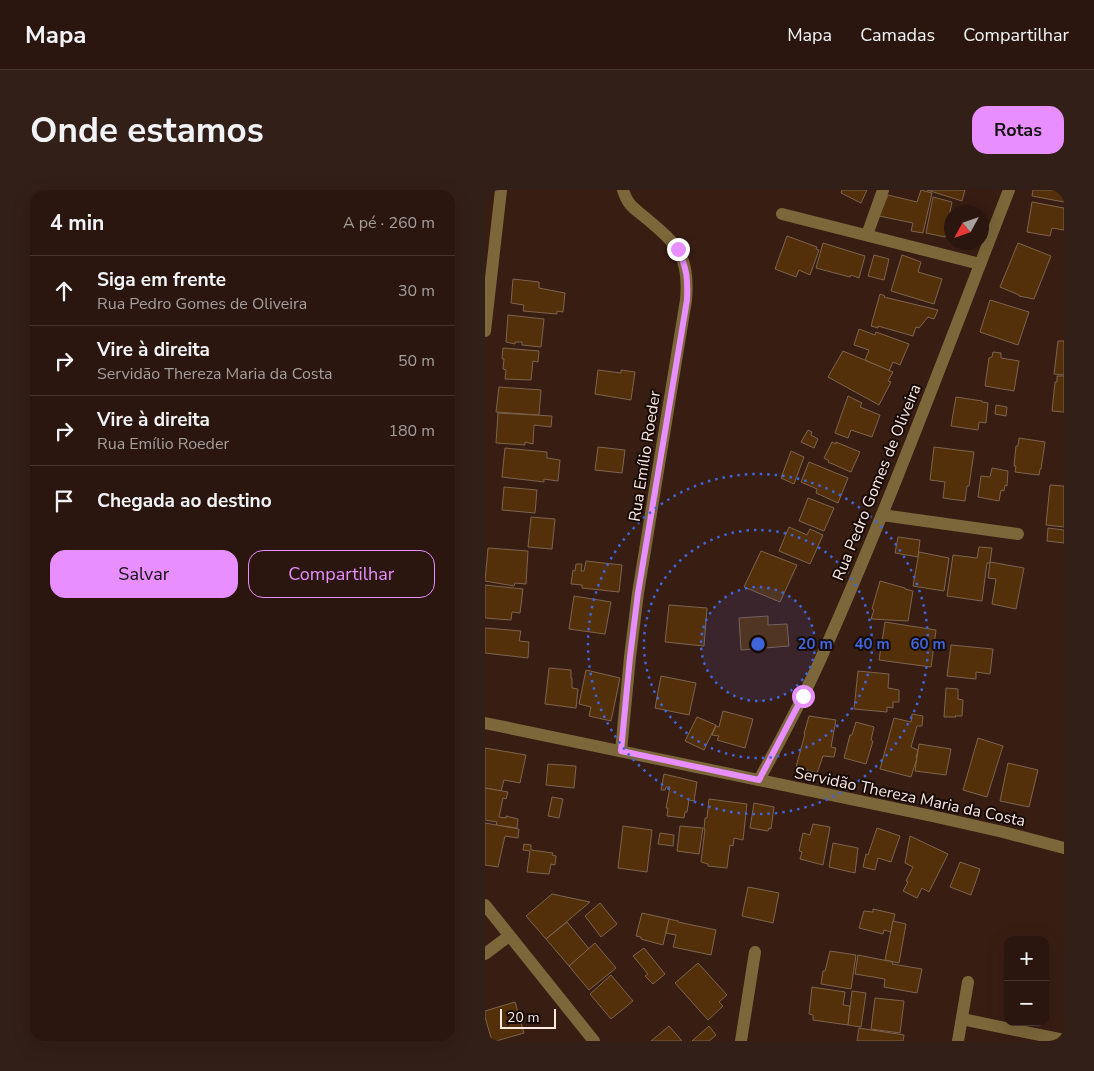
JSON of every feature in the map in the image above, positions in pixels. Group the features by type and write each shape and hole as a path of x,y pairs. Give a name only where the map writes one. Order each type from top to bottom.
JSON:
{"street":[{"path":"485,331 501,190"},
{"name":"Rua Emílio Roeder","path":"621,751 638,593 687,300 688,282 685,265 678,249 663,232 628,203 623,190"},
{"path":"867,235 883,190"},
{"name":"Rua Pedro Gomes de Oliveira","path":"759,780 825,650 882,515 1009,190"},
{"path":"782,214 980,264"},
{"path":"882,515 1019,534"},
{"name":"Servidão Thereza Maria da Costa","path":"485,723 1003,832 1064,848"},
{"path":"485,905 594,1041"},
{"path":"485,954 509,936"},
{"path":"741,1041 755,952"},
{"path":"958,1041 968,982"},
{"path":"962,1019 1064,1040"}],"building":[{"path":"842,190 867,190 861,203 841,193"},
{"path":"921,190 932,193 923,233 911,231 913,223 879,216 888,195 917,202"},
{"path":"927,190 965,190 962,201"},
{"path":"1033,190 1064,190 1064,202 1032,196"},
{"path":"933,197 952,202 951,205 944,205 944,237 926,233"},
{"path":"1032,202 1064,208 1064,230 1052,228 1050,236 1027,232"},
{"path":"787,236 817,247 816,249 819,250 810,275 799,270 796,277 775,269"},
{"path":"823,243 865,256 859,278 816,268"},
{"path":"1018,243 1051,256 1034,299 1019,296 1000,287"},
{"path":"874,255 889,259 884,280 868,276"},
{"path":"902,255 921,262 918,272 942,279 934,304 891,291"},
{"path":"513,279 539,282 539,288 565,293 563,312 557,311 557,314 523,311 524,305 511,303"},
{"path":"880,294 884,297 938,310 934,319 928,317 919,328 916,327 913,336 878,326 878,328 871,326"},
{"path":"990,300 1029,312 1018,345 980,332"},
{"path":"508,315 544,319 541,347 522,345 522,342 515,342 515,344 506,342"},
{"path":"859,329 875,335 876,332 909,344 900,365 893,362 889,371 865,360 869,350 854,345"},
{"path":"1058,341 1064,341 1064,375 1054,374"},
{"path":"503,348 539,351 538,362 533,361 531,380 505,379 506,370 503,369 504,359 502,359"},
{"path":"843,351 893,372 888,381 891,382 879,405 828,377"},
{"path":"993,352 1001,353 1001,358 1019,361 1014,391 985,386 989,358 992,357"},
{"path":"598,370 621,373 621,370 635,372 631,400 595,394"},
{"path":"1057,376 1064,376 1064,412 1052,411"},
{"path":"499,387 541,390 539,415 496,412"},
{"path":"848,396 862,403 860,407 880,415 872,437 851,430 848,438 835,433"},
{"path":"956,397 988,403 986,423 979,422 978,430 951,426"},
{"path":"996,405 1007,407 1006,416 995,414"},
{"path":"498,413 552,416 551,427 534,425 533,444 525,442 525,445 496,443"},
{"path":"808,430 812,432 811,435 818,439 814,448 801,442"},
{"path":"1019,438 1045,442 1039,475 1015,472 1016,446 1018,446"},
{"path":"832,442 860,452 851,472 828,462 824,458"},
{"path":"598,447 625,450 622,473 595,470"},
{"path":"934,447 974,452 965,501 943,498 945,482 930,480"},
{"path":"505,448 547,452 547,458 560,460 558,481 544,479 544,482 502,477"},
{"path":"791,451 804,457 794,484 781,478"},
{"path":"809,462 848,478 838,503 816,493 817,489 801,482"},
{"path":"992,468 1008,471 1007,486 1005,485 1004,491 1001,490 999,501 978,497 981,476 990,477"},
{"path":"1050,485 1064,486 1064,527 1046,525"},
{"path":"504,487 537,490 535,513 502,510"},
{"path":"808,498 834,508 824,531 799,521"},
{"path":"531,517 555,519 552,549 528,547"},
{"path":"789,527 807,535 810,529 823,535 810,564 779,551"},
{"path":"1048,528 1064,530 1064,543 1047,541"},
{"path":"898,537 920,540 918,557 895,553"},
{"path":"979,547 992,548 990,563 987,563 982,601 947,596 953,555 977,558"},
{"path":"488,548 528,551 526,584 515,583 514,586 485,581"},
{"path":"761,551 797,565 780,602 744,587"},
{"path":"919,552 949,558 944,591 913,586"},
{"path":"586,561 622,565 619,592 582,588 582,585 571,584 576,564 582,564 581,571 584,571"},
{"path":"990,562 1024,568 1016,609 992,604 996,579 988,578"},
{"path":"880,581 913,591 908,621 871,619"},
{"path":"485,585 523,589 520,613 512,612 511,620 485,618"},
{"path":"574,596 611,602 605,634 569,629"},
{"path":"669,605 707,608 704,646 665,642"},
{"path":"768,616 768,625 787,624 789,646 741,650 739,618"},
{"path":"885,622 936,630 931,667 879,660"},
{"path":"485,628 521,631 519,641 529,642 528,658 485,653"},
{"path":"951,645 993,649 990,674 976,672 976,679 947,676"},
{"path":"549,668 571,670 572,688 578,689 576,708 545,704"},
{"path":"586,670 620,678 611,721 589,716 591,707 579,704"},
{"path":"858,671 889,674 888,688 899,690 899,702 893,702 893,708 887,707 887,712 854,709"},
{"path":"661,676 696,683 689,715 655,708"},
{"path":"946,688 958,689 958,699 963,700 962,716 944,717"},
{"path":"723,711 753,719 745,748 717,740 719,736 712,735 716,726 719,727"},
{"path":"912,714 923,716 922,726 917,726 911,747 918,750 911,777 880,769 894,718 911,722"},
{"path":"809,716 836,720 831,747 836,748 834,757 823,756 817,773 796,767"},
{"path":"697,717 716,725 704,750 685,741"},
{"path":"856,722 874,727 871,740 873,741 866,764 844,758 850,735 852,735"},
{"path":"978,738 1003,746 987,797 963,790"},
{"path":"919,744 951,749 946,775 915,771"},
{"path":"485,748 526,755 520,783 504,780 501,791 485,788"},
{"path":"1008,763 1038,770 1029,807 1000,801"},
{"path":"548,764 576,766 574,788 546,785"},
{"path":"664,774 697,782 694,801 689,800 684,818 667,816 668,808 666,808 670,787 661,790"},
{"path":"485,788 508,792 506,799 503,798 499,817 506,818 506,816 518,819 517,828 496,825 497,822 485,820"},
{"path":"552,797 563,799 559,818 548,816"},
{"path":"709,799 747,804 743,840 734,838 733,846 730,845 727,868 708,866 708,864 701,862 705,818 707,818"},
{"path":"754,803 774,807 771,829 769,828 768,831 750,828"},
{"path":"485,823 519,829 518,838 505,836 498,867 485,865"},
{"path":"813,824 830,827 823,865 800,859 802,852 799,851 803,833 810,835"},
{"path":"623,826 652,830 647,872 618,868"},
{"path":"680,826 703,828 699,854 677,851"},
{"path":"877,828 900,836 891,862 878,858 875,870 863,867 866,854 868,855"},
{"path":"660,833 674,835 673,846 658,844"},
{"path":"910,836 948,854 929,892 922,888 917,898 903,891 913,867 905,863"},
{"path":"833,843 858,848 855,873 829,867"},
{"path":"524,844 531,845 531,850 553,853 552,855 556,856 555,865 551,864 549,874 527,872 530,851 523,850"},
{"path":"960,862 980,869 971,895 950,887"},
{"path":"748,887 779,893 773,923 742,916"},
{"path":"552,894 590,902 546,939 526,916"},
{"path":"600,903 617,924 601,937 585,916"},
{"path":"873,909 895,914 891,932 884,930 883,934 859,928 864,911 873,912"},
{"path":"642,913 669,919 663,945 636,936"},
{"path":"669,919 716,930 711,955 673,947 676,935 666,933"},
{"path":"893,921 906,924 899,963 885,960"},
{"path":"567,922 589,949 569,966 546,939"},
{"path":"595,943 616,968 589,990 569,966"},
{"path":"644,948 665,974 653,984 645,976 648,974 633,956"},
{"path":"830,951 856,955 851,989 821,984"},
{"path":"858,955 893,962 892,964 922,969 917,993 884,987 885,979 855,974"},
{"path":"698,963 727,995 719,1002 723,1006 708,1020 675,983"},
{"path":"611,975 633,1001 611,1019 590,994"},
{"path":"812,987 845,992 843,1005 850,1006 848,1025 813,1020 813,1015 809,1014"},
{"path":"852,991 866,993 861,1027 848,1025"},
{"path":"875,998 904,1001 900,1033 871,1029"},
{"path":"515,1002 524,1033 492,1041 485,1011"},
{"path":"669,1026 682,1041 651,1041"},
{"path":"709,1026 716,1035 709,1041 692,1041"},
{"path":"859,1028 904,1035 903,1041 857,1041"}],"route":[{"path":"678,249 685,265 688,282 687,300 638,593 621,751 759,780 803,696"}]}
